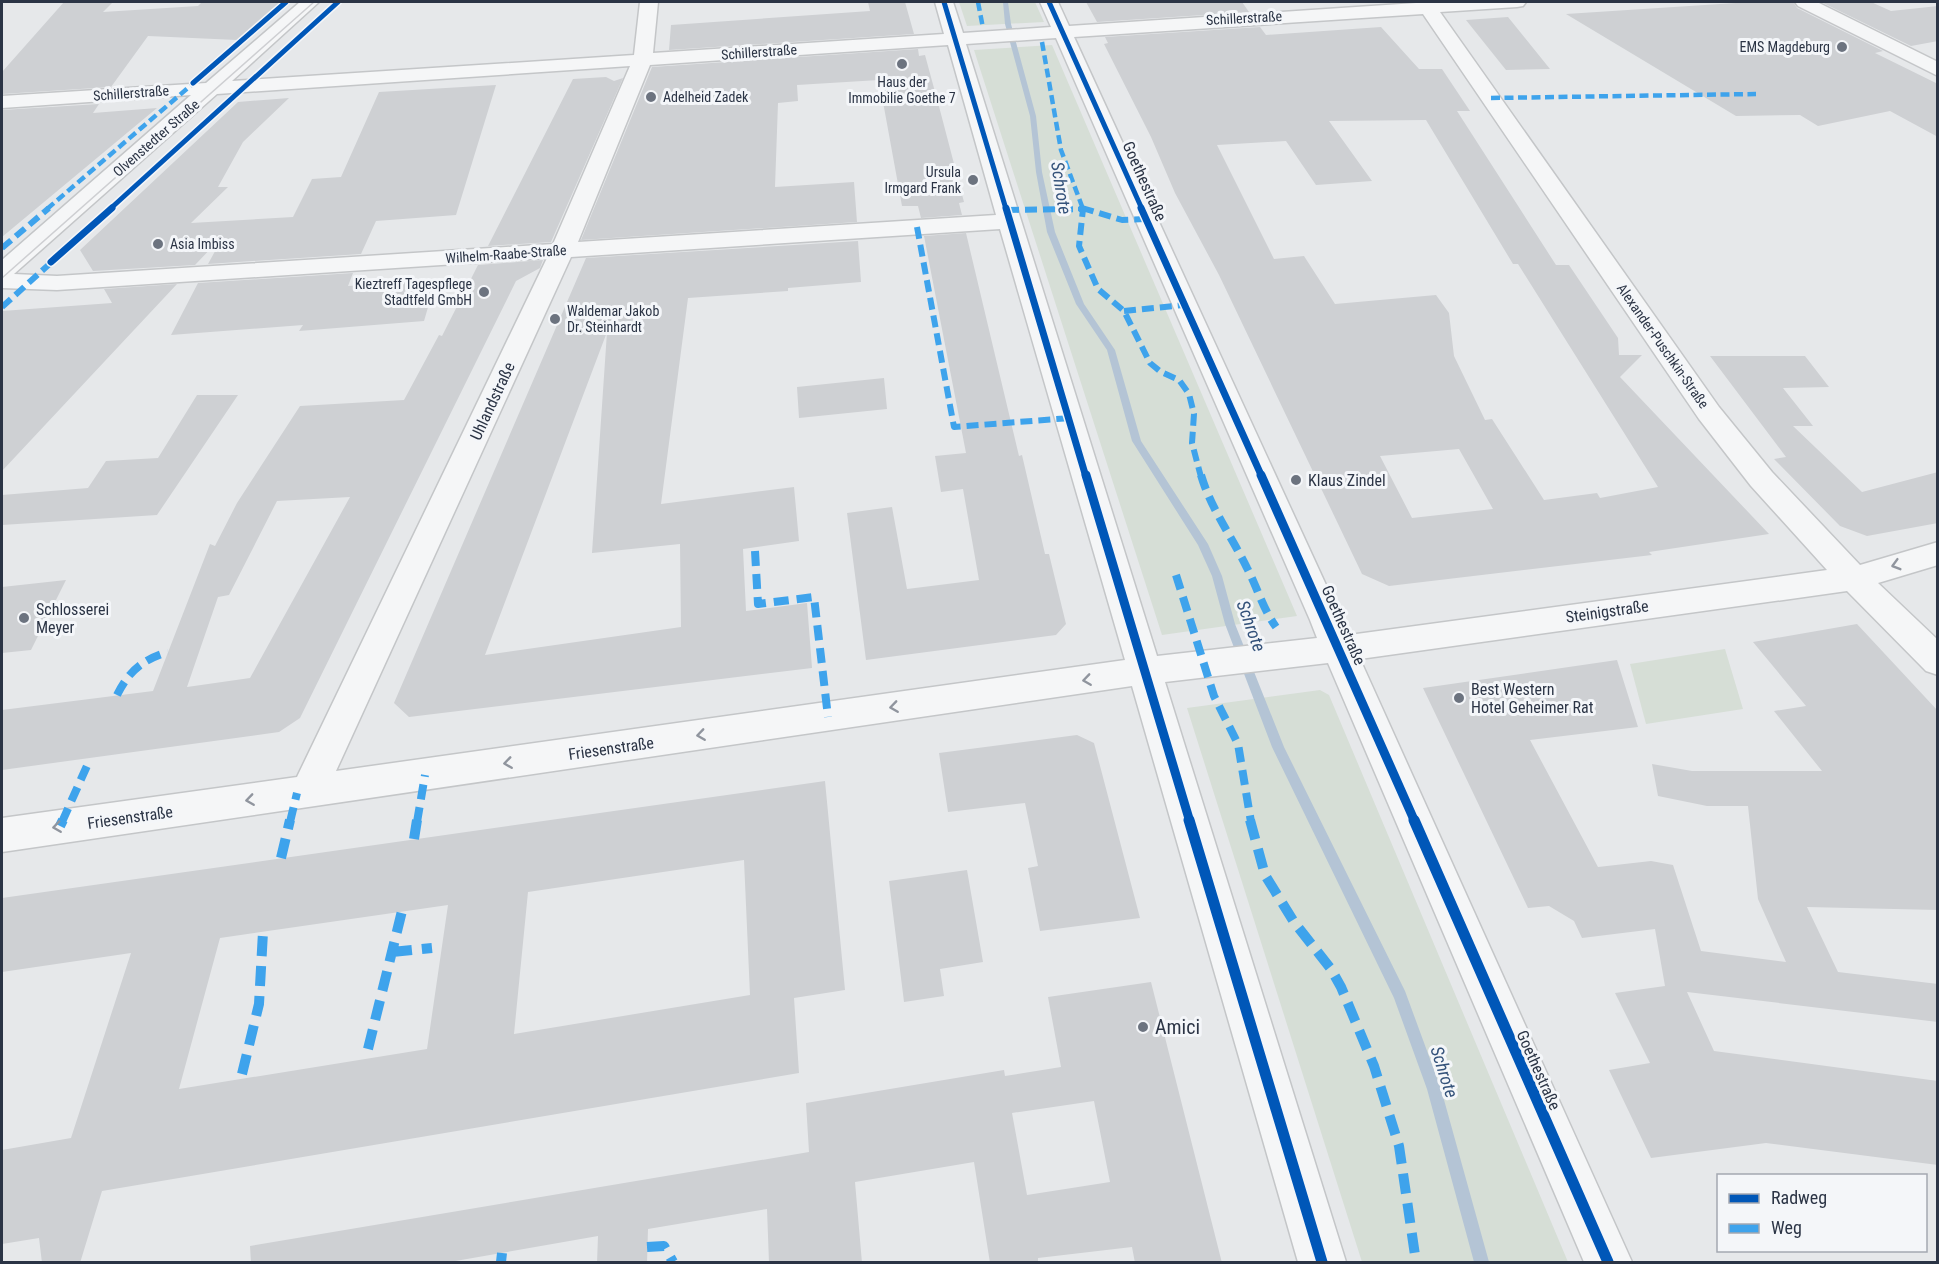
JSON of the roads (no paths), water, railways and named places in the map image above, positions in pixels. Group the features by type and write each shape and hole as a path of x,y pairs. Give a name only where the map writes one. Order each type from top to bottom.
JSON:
{"street":[{"name":"Olvenstedter Straße","path":"2,273 310,2"},
{"name":"Uhlandstraße","path":"308,792 562,251 643,59 649,2"},
{"path":"944,2 1322,1263"},
{"name":"Goethestraße","path":"1049,2 1339,650 1608,1263"},
{"name":"Schillerstraße","path":"2,102 955,39 1426,4 1517,2"},
{"path":"1804,2 1938,70"},
{"name":"Alexander-Puschkin-Straße","path":"1426,4 1720,429 1761,480 1938,662"},
{"name":"Wilhelm-Raabe-Straße","path":"2,281 57,283 1011,221"},
{"name":"Steinigstraße","path":"1220,663 1339,650 1854,578 1938,553"},
{"name":"Friesenstraße","path":"2,835 1145,671 1220,663"}],"waterway":[{"name":"Schrote","path":"1005,2 1008,24 1033,116 1039,172 1051,232 1080,304 1111,350 1137,441 1203,544 1217,576 1230,624 1278,747 1400,996 1434,1089 1482,1262"}],"tram line":[{"path":"2,278 314,2"}],"place":[{"name":"EMS Magdeburg","path":"1842,47"},
{"name":"Haus der Immobilie Goethe 7","path":"902,64"},
{"name":"Adelheid Zadek","path":"651,97"},
{"name":"Ursula Irmgard Frank","path":"973,180"},
{"name":"Asia Imbiss","path":"158,244"},
{"name":"Kieztreff Tagespflege Stadtfeld GmbH","path":"484,292"},
{"name":"Waldemar Jakob Dr. Steinhardt","path":"555,319"},
{"name":"Klaus Zindel","path":"1296,480"},
{"name":"Schlosserei Meyer","path":"24,618"},
{"name":"Best Western Hotel Geheimer Rat","path":"1459,698"},
{"name":"Amici","path":"1143,1027"}]}
